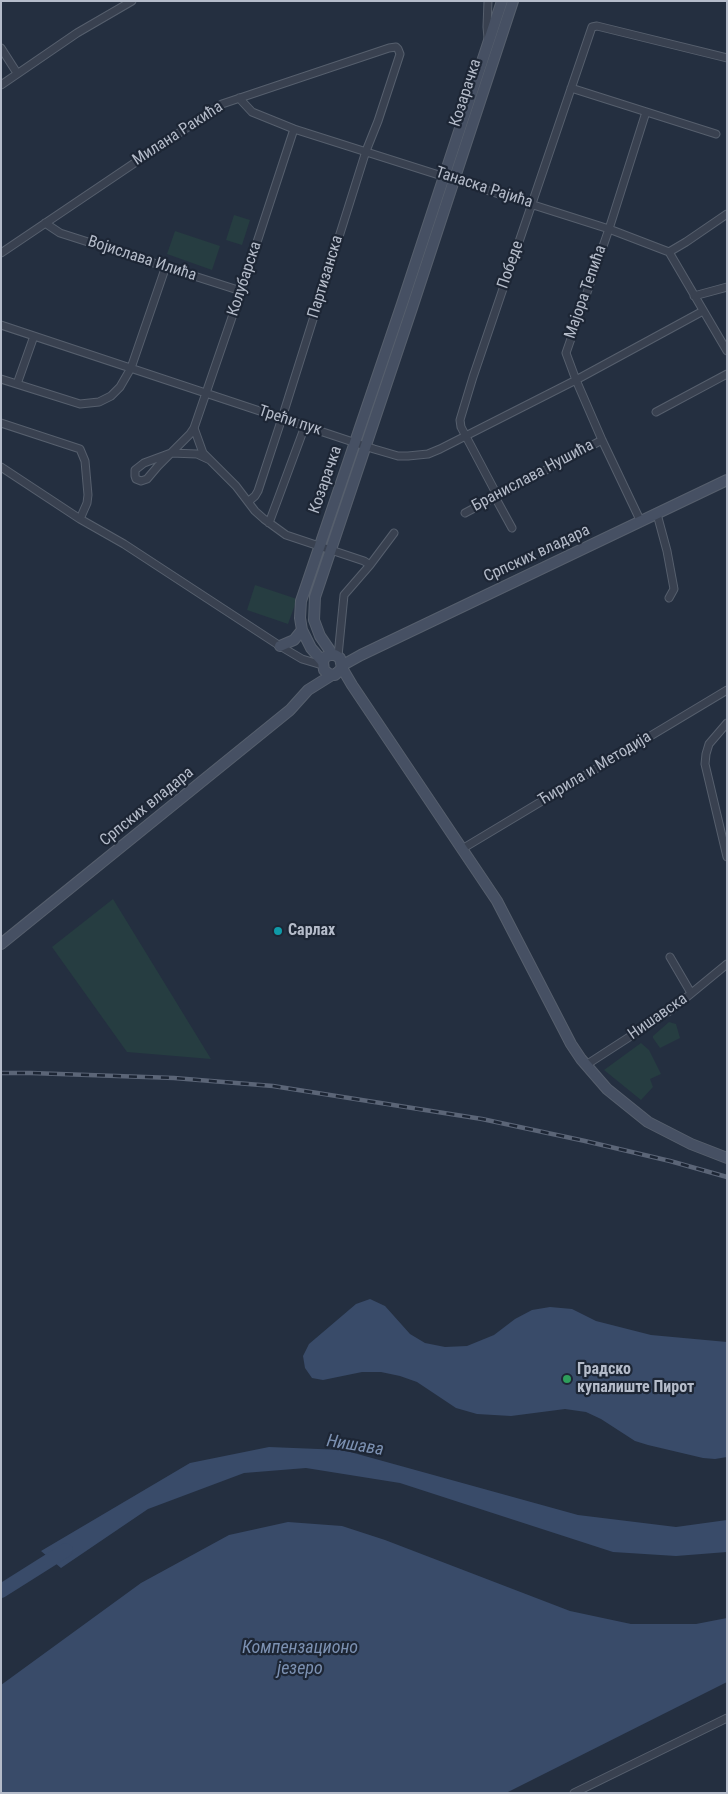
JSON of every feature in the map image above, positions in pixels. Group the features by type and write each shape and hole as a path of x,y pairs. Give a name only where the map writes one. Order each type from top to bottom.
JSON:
{"street":[{"path":"1,85 76,33 132,1"},
{"path":"488,1 488,42"},
{"name":"Козарачка","path":"333,665 313,615 315,597 366,446 407,306 449,177 488,42 502,1"},
{"name":"Козарачка","path":"449,177 513,1"},
{"name":"Победе","path":"512,528 461,427 460,420 592,27 597,26 727,58"},
{"name":"Милана Ракића","path":"1,253 222,104 389,48 396,47 400,51"},
{"path":"1,48 16,73"},
{"name":"Партизанска","path":"249,502 258,491 366,151 378,121 400,51"},
{"path":"571,88 716,134"},
{"name":"Танаска Рајића","path":"239,98 246,108 252,112 294,129 532,204 608,229 668,252"},
{"name":"Мајора Тепића","path":"641,522 602,440 576,380 566,349 646,112"},
{"name":"Колубарска","path":"210,460 197,454 171,453 144,463 137,467 134,472 136,479 141,481 147,479 171,453 190,434 194,428 294,129"},
{"path":"727,214 668,252 727,351"},
{"name":"Војислава Илића","path":"45,223 60,233 241,291"},
{"path":"1,379 74,403 93,404 105,400 116,392 132,368 166,266"},
{"path":"694,296 727,287"},
{"name":"Козарачка","path":"333,665 312,648 302,630 300,618 301,601 355,443 407,306"},
{"name":"Трећи пук","path":"1,325 355,443 398,456 417,456 440,449 466,436 576,380 703,311"},
{"path":"17,384 34,336"},
{"path":"656,412 727,374"},
{"path":"1,423 80,449 85,461 88,495 87,503 80,519"},
{"path":"269,523 306,426"},
{"name":"Колубарска","path":"194,428 203,453 236,486 255,511 286,535 332,549"},
{"name":"Бранислава Нушића","path":"464,513 602,440"},
{"path":"1,467 80,519 124,544 280,646 302,659 333,665 352,685 497,901 571,1044 586,1065 607,1089 648,1122 691,1144 727,1158"},
{"name":"Српских владара","path":"1,944 290,710 308,690 318,674 333,665 361,654 727,480"},
{"path":"657,514 667,551 674,589 669,598"},
{"path":"333,665 344,595 394,533"},
{"path":"332,549 370,565"},
{"path":"280,646 294,640 302,630"},
{"name":"Ћирила и Методија","path":"462,849 727,690"},
{"path":"727,723 709,744 705,764 727,858"},
{"path":"670,957 691,993"},
{"name":"Нишавска","path":"586,1065 671,1010 727,964"},
{"path":"574,1793 727,1718"}],"green space":[{"path":"234,215 250,220 242,245 226,240"},
{"path":"175,231 220,246 212,270 167,254"},
{"path":"255,585 297,599 288,624 247,610"},
{"path":"113,899 211,1059 127,1052 52,947"},
{"path":"669,1022 676,1024 680,1038 660,1048 653,1036"},
{"path":"641,1043 649,1050 661,1074 650,1079 653,1087 641,1100 604,1070"}],"water":[{"name":"Градско купалиште Пирот","path":"370,1299 385,1306 410,1334 425,1343 445,1347 467,1346 494,1335 515,1319 532,1310 550,1307 572,1309 596,1321 651,1335 727,1342 727,1457 703,1458 635,1441 601,1419 586,1412 565,1409 511,1416 477,1414 456,1408 417,1382 381,1372 362,1372 323,1380 312,1378 305,1368 303,1356 309,1344 356,1304"},
{"path":"269,1447 343,1450 578,1515 676,1527 727,1520 727,1552 676,1556 613,1552 400,1483 306,1468 244,1473 148,1509 61,1568 41,1551 190,1463"},
{"name":"Компензационо језеро","path":"288,1522 342,1526 385,1540 570,1611 631,1624 696,1624 727,1618 727,1682 506,1793 1,1793 1,1685 141,1583 229,1535"}],"waterway":[{"name":"Нишава","path":"1,1591 66,1550"}],"railway":[{"path":"1,1073 174,1078 273,1086 482,1119 670,1161 727,1177"}],"place":[{"name":"Сарлах","path":"278,931"},
{"name":"Градско купалиште Пирот","path":"567,1379"}]}
